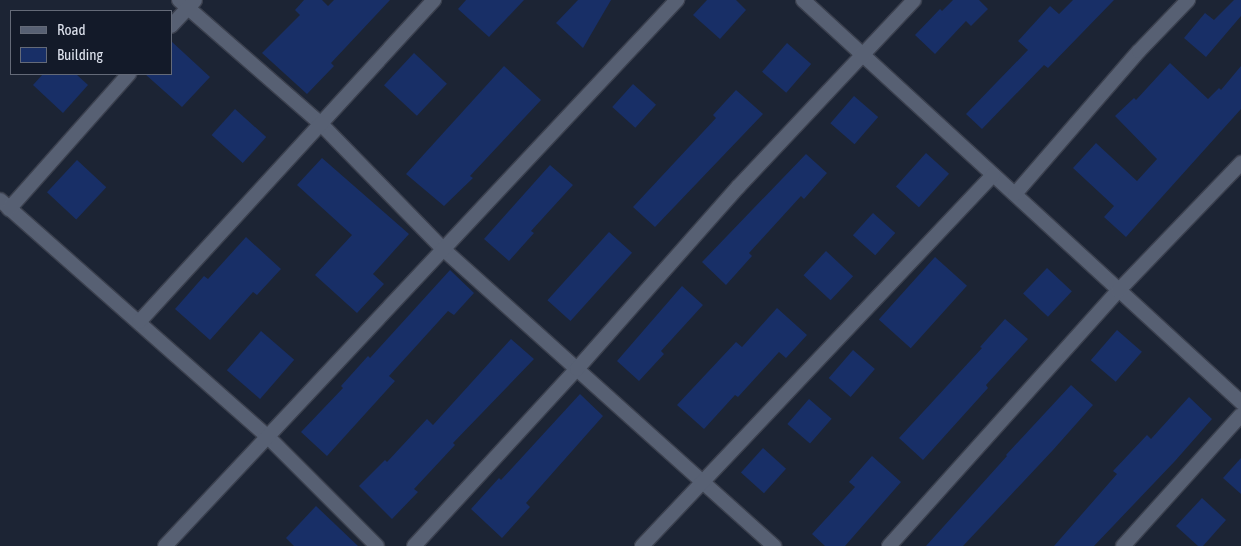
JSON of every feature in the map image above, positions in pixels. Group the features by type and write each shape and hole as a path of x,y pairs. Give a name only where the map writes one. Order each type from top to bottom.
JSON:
{"street":[{"path":"139,322 434,0"},
{"path":"165,546 442,248 638,44 677,0"},
{"path":"803,0 1241,402"},
{"path":"414,546 578,369 740,186 914,0"},
{"path":"1015,194 1139,51 1188,0"},
{"path":"172,25 187,3 320,123 442,248 774,546"},
{"path":"128,75 5,205 268,437 377,546"},
{"path":"889,546 1118,290 1241,163"},
{"path":"642,546 993,175"},
{"path":"1123,546 1241,415"}],"building":[{"path":"304,0 322,0 328,6 334,0 390,0 331,63 334,66 307,94 262,53 300,15 295,10"},
{"path":"466,0 524,0 489,37 458,9"},
{"path":"578,0 611,0 583,48 556,23"},
{"path":"707,0 736,0 746,10 720,39 693,15"},
{"path":"953,0 979,0 988,9 971,26 966,21 935,54 915,35 940,9 942,11"},
{"path":"1073,0 1114,0 1048,68 1044,65 982,129 966,114 1028,50 1018,41 1050,6 1059,14"},
{"path":"1234,0 1241,0 1241,16 1206,57 1184,38 1205,13 1214,20"},
{"path":"172,42 210,77 182,107 146,75 172,75"},
{"path":"787,43 811,64 786,93 762,72"},
{"path":"414,53 447,84 417,116 384,85"},
{"path":"1170,63 1208,99 1219,88 1221,90 1241,66 1241,109 1126,237 1104,217 1114,206 1073,168 1096,143 1137,181 1157,159 1115,116 1134,98 1136,100"},
{"path":"504,66 541,100 470,176 473,178 444,206 406,174"},
{"path":"42,75 77,75 88,85 63,113 33,85"},
{"path":"633,84 656,105 635,128 612,107"},
{"path":"736,90 763,114 655,227 633,207 716,118 713,115"},
{"path":"854,96 878,117 855,144 830,123"},
{"path":"235,109 266,137 243,163 212,135"},
{"path":"926,153 949,174 919,207 896,186"},
{"path":"806,154 827,173 804,199 801,196 749,253 752,256 726,285 702,262"},
{"path":"322,158 409,234 373,274 384,284 357,313 315,275 352,235 297,185"},
{"path":"77,160 106,187 76,219 47,192"},
{"path":"550,165 573,185 531,231 534,233 509,261 484,239"},
{"path":"873,213 895,233 875,255 853,235"},
{"path":"609,232 632,253 570,321 547,300"},
{"path":"246,237 281,269 257,295 253,292 210,340 175,309 204,276 208,279"},
{"path":"826,251 853,276 831,300 803,275"},
{"path":"935,257 967,286 911,348 879,319"},
{"path":"1047,268 1072,291 1048,317 1023,294"},
{"path":"450,270 474,293 454,315 448,311 389,376 395,381 327,456 301,432 343,388 341,386 368,356 370,358"},
{"path":"682,286 703,305 661,351 664,354 639,381 617,361"},
{"path":"777,308 807,335 786,358 779,352 738,397 735,395 704,429 677,405 736,342 742,347"},
{"path":"1005,319 1028,339 986,385 988,388 923,460 899,438 982,348 980,347"},
{"path":"1117,330 1142,352 1116,382 1091,360"},
{"path":"261,331 294,360 260,399 227,370"},
{"path":"511,339 534,359 453,443 455,445 414,489 418,492 392,519 359,486 385,460 387,462 427,419 433,425"},
{"path":"853,350 875,369 851,397 829,378"},
{"path":"1071,385 1093,405 1053,450 963,546 926,546 1006,455"},
{"path":"580,394 603,416 526,503 530,507 502,538 471,509 499,478 501,480"},
{"path":"1189,397 1212,419 1175,461 1094,546 1054,546 1117,474 1113,471 1147,435 1151,439"},
{"path":"809,399 832,419 810,444 787,424"},
{"path":"763,448 786,469 764,493 741,473"},
{"path":"872,456 901,482 845,546 825,546 812,534 855,487 849,482"},
{"path":"1241,458 1241,494 1223,478"},
{"path":"1202,498 1226,520 1203,546 1198,546 1176,526"},
{"path":"316,506 358,546 294,546 286,538"}]}
